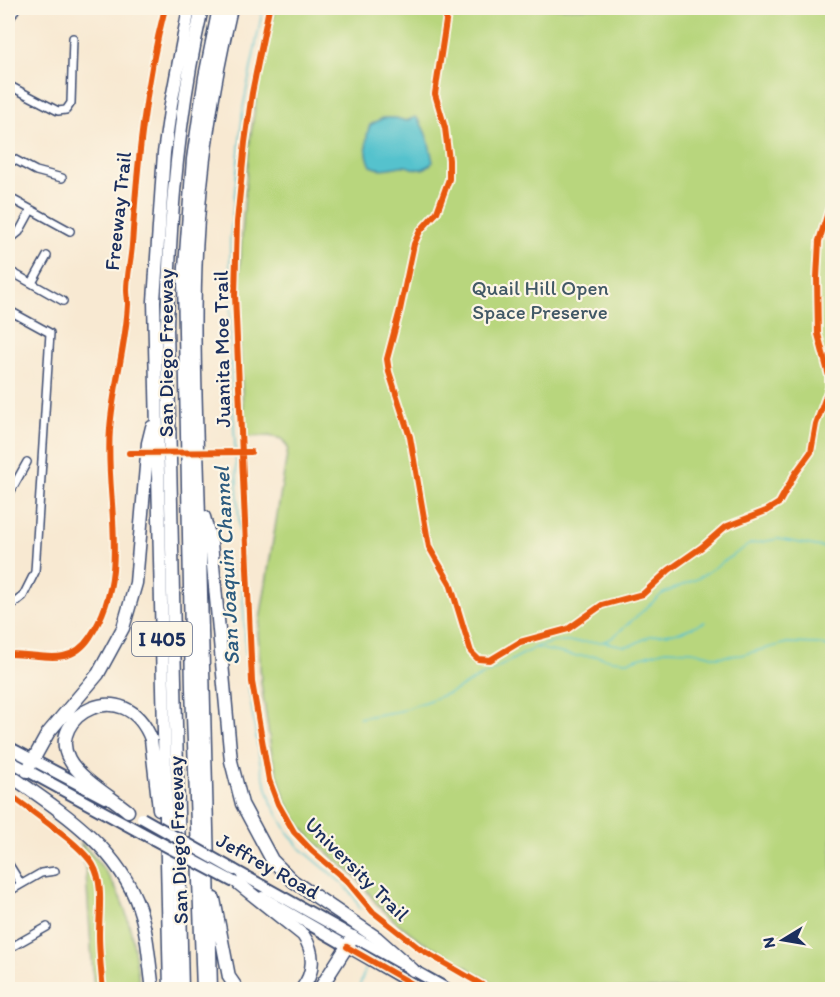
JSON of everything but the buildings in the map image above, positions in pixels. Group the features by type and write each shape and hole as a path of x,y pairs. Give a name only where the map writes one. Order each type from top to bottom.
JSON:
{"highway":[{"name":"San Diego Freeway","path":"171,990 154,301 160,200 171,104 189,8"},
{"path":"182,990 166,327 173,189 183,109 202,8"},
{"name":"San Diego Freeway","path":"202,990 187,481 184,281 193,159 205,77 219,8"},
{"name":"San Diego Freeway","path":"211,990 195,335 197,241 201,187 211,110 231,8"},
{"path":"30,765 48,734 98,674 113,649 130,610 141,543 148,443 156,411"},
{"path":"199,498 211,543 231,761 238,794 246,814 272,860 282,870 309,892 377,938 413,970"},
{"path":"128,811 76,770 66,753 66,738 72,722 79,715 106,704 126,708 136,715 147,729 151,739 167,867"},
{"path":"8,774 92,836 117,865 134,895 143,920 153,990"},
{"path":"209,875 229,977 238,990"},
{"path":"237,883 307,940 312,954 311,968 308,980 301,990"},
{"path":"319,990 350,942"}],"main road":[{"name":"Jeffrey Road","path":"8,747 30,765"},
{"name":"Jeffrey Road","path":"8,759 30,765 142,818 234,870 350,942 413,970 449,990"},
{"path":"30,765 142,833 350,942 423,990"}],"street":[{"path":"8,22 16,8"},
{"path":"8,85 58,111 66,110 71,103 73,38"},
{"path":"8,156 36,171 62,178"},
{"path":"8,197 70,231"},
{"path":"8,236 14,236 19,232 31,210"},
{"path":"32,284 47,256"},
{"path":"8,270 63,301"},
{"path":"8,310 50,333 35,572 22,596 8,608"},
{"path":"8,496 27,462"},
{"path":"8,863 21,884"},
{"path":"8,892 41,873 55,871"},
{"path":"8,949 47,927"}],"green space":[{"name":"Quail Hill Open Space Preserve","path":"275,8 832,8 832,989 502,989 424,943 396,922 376,903 358,879 313,840 300,825 286,802 272,756 261,683 258,632 288,448 282,439 269,436 244,437 238,294 250,140 259,79"},
{"path":"81,843 109,877 125,910 134,946 140,989 94,989 86,874"}],"water":[{"path":"416,117 425,133 433,162 423,169 405,166 382,169 371,166 366,146 370,125 383,118 406,121"}],"waterway":[{"name":"San Joaquin Channel","path":"263,8 243,108 230,240 231,367 247,678 261,769 272,804 299,847 342,883 353,895 360,909"},
{"path":"359,718 400,711 452,692 536,647 554,642 602,642 612,638 662,594 699,578 750,544 778,539 832,549"},
{"path":"604,642 624,646 632,645 650,636 680,632 705,622"},
{"path":"537,648 574,656 596,656 628,661 665,650 693,651 716,657 741,655 787,643 818,644 832,648"},
{"name":"San Joaquin Channel","path":"358,990 365,970"}],"cycle path":[{"name":"Freeway Trail","path":"8,654 53,657 73,653 90,637 103,613 110,587 114,562 110,429 127,320 127,290 143,126 152,66 165,8"},
{"name":"Juanita Moe Trail","path":"269,8 245,142 237,222 235,295 252,682 269,780 278,804 294,832 348,882 373,912 420,949 491,990"},
{"path":"448,8 435,94 445,128 449,179 437,212 420,231 414,244 387,359 410,437 429,547 450,583 471,652 478,659 490,660 520,642 568,629 602,605 643,594 669,570 702,547 725,527 766,511 779,503 795,474 811,452 816,424 829,388 829,376 818,334 817,278 819,241 832,200"},
{"path":"129,453 251,452"},
{"path":"8,793 66,837 93,865 100,889 99,941 103,990"},
{"path":"347,947 423,990"}]}
